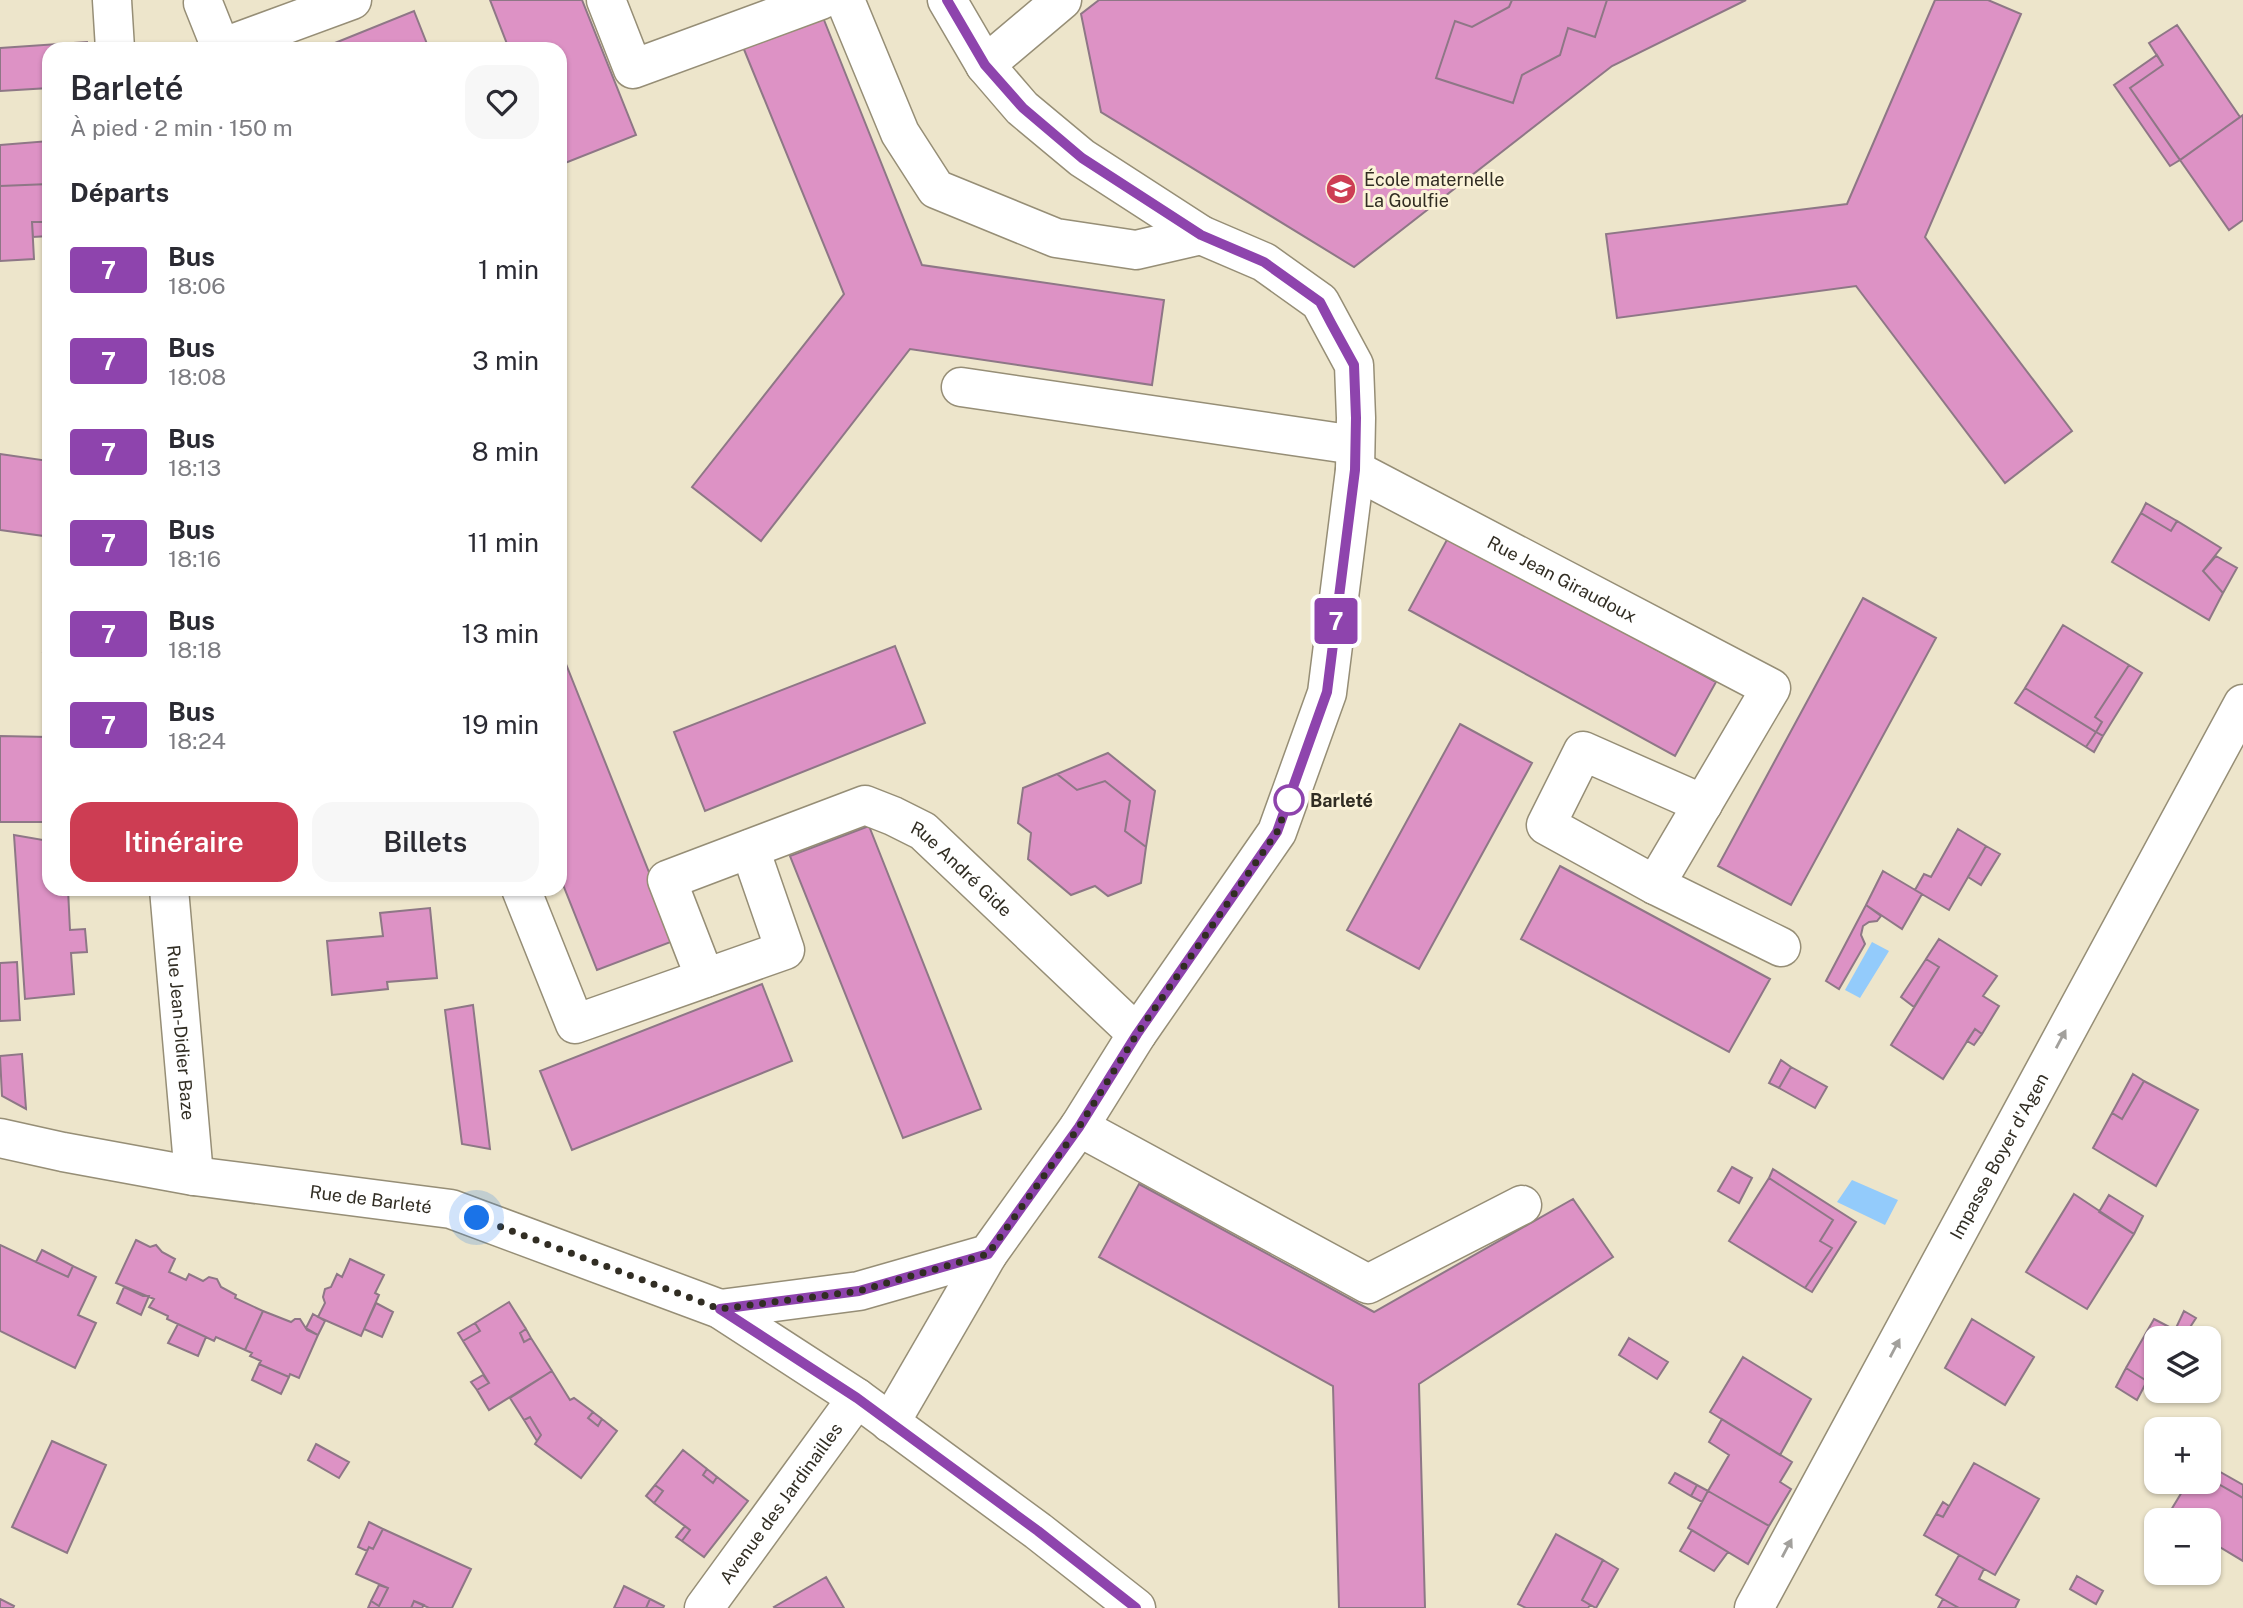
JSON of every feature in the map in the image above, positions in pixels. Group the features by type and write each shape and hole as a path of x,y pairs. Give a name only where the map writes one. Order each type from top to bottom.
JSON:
{"street":[{"path":"112,0 114,42"},
{"path":"237,42 352,0"},
{"path":"606,0 633,69 821,0"},
{"path":"845,0 900,133 936,189 1056,238 1136,250 1201,235"},
{"path":"890,1423 988,1254 1079,1127 1137,1034 1277,832 1327,692 1355,457 1354,365 1320,302 1264,262 1201,235 1082,158 1023,108 985,65 947,0"},
{"path":"985,65 1062,0"},
{"path":"203,3 219,42"},
{"name":"Rue Jean Giraudoux","path":"961,387 1355,457 1771,688 1703,804"},
{"name":"Impasse Boyer d'Agen","path":"1754,1608 2243,704"},
{"path":"1655,885 1703,804 1583,751 1546,825 1655,885 1781,947"},
{"name":"Rue André Gide","path":"705,978 667,880 865,805 923,831 1137,1034"},
{"path":"524,896 575,1024 785,950 750,849"},
{"name":"Rue Jean-Didier Baze","path":"170,896 194,1177"},
{"path":"1079,1127 1368,1284 1522,1205"},
{"name":"Rue de Barleté","path":"0,1138 63,1153 194,1177 450,1209 720,1309 857,1398 1038,1531 1136,1608"},
{"path":"720,1309 859,1291 988,1254"},
{"name":"Avenue des Jardinailles","path":"704,1608 857,1398"}],"water":[{"path":"1872,942 1889,951 1860,998 1845,990"},
{"path":"1852,1180 1898,1200 1885,1225 1837,1202"}],"building":[{"path":"490,0 582,0 636,135 567,162 567,42 506,42"},
{"name":"École maternelle La Goulfie","path":"1099,0 1746,0 1612,66 1354,267 1101,112 1081,14"},
{"path":"1512,0 1607,0 1595,37 1568,28 1560,55 1522,75 1513,103 1436,78 1455,21 1472,27 1509,7"},
{"path":"1935,0 1988,0 2021,14 1925,237 2072,431 2005,483 1856,286 1617,318 1606,234 1847,204"},
{"path":"414,11 426,42 337,42"},
{"path":"822,15 922,265 1164,300 1152,385 910,349 761,541 692,487 844,294 743,47"},
{"path":"2177,25 2240,117 2180,160 2130,88 2163,65 2149,43"},
{"path":"42,45 42,88 0,91 0,48"},
{"path":"2157,55 2163,65 2130,88 2180,160 2170,166 2114,85"},
{"path":"2243,115 2243,220 2229,230 2180,160"},
{"path":"42,142 42,184 0,186 0,145"},
{"path":"42,184 42,222 32,222 34,259 0,261 0,186"},
{"path":"32,222 42,222 42,236 33,237"},
{"path":"0,454 42,460 42,536 0,530"},
{"path":"2146,503 2177,521 2171,531 2141,513"},
{"path":"2141,513 2171,531 2177,521 2221,548 2203,571 2223,593 2209,620 2112,562"},
{"path":"1449,536 1716,682 1675,756 1409,610"},
{"path":"2216,556 2237,568 2223,593 2203,571"},
{"path":"1863,598 1936,638 1791,905 1718,866"},
{"path":"2063,625 2129,665 2095,717 2102,722 2096,732 2025,688"},
{"path":"895,646 925,723 705,811 674,732"},
{"path":"2129,665 2142,673 2103,736 2096,732 2102,722 2095,717"},
{"path":"567,667 676,940 597,970 567,895"},
{"path":"2025,688 2096,732 2086,747 2015,703"},
{"path":"1460,724 1532,763 1419,969 1347,930"},
{"path":"2096,732 2103,736 2094,752 2086,747"},
{"path":"0,736 42,737 42,822 0,822"},
{"path":"1108,753 1155,791 1146,847 1125,831 1130,801 1105,781 1077,790 1057,774"},
{"path":"1057,774 1077,790 1105,781 1130,801 1125,831 1146,847 1141,883 1108,896 1095,886 1071,895 1028,859 1031,833 1018,823 1023,788"},
{"path":"869,826 981,1109 903,1138 790,856"},
{"path":"1958,829 1986,846 1949,910 1915,890 1924,874 1931,877"},
{"path":"14,835 42,840 42,896 68,896 70,930 85,929 87,952 71,953 74,994 25,999"},
{"path":"1986,846 2000,854 1981,885 1968,877"},
{"path":"1560,866 1770,979 1729,1052 1521,939"},
{"path":"1883,871 1922,894 1902,929 1866,905"},
{"path":"1866,905 1881,916 1877,921 1863,926 1861,935 1865,944 1839,989 1826,981"},
{"path":"430,908 437,978 387,982 388,989 332,995 327,941 383,936 380,913"},
{"path":"1939,939 1997,976 1983,996 1999,1006 1982,1034 1975,1029 1943,1079 1891,1045 1939,967 1926,959"},
{"path":"1926,959 1939,967 1914,1007 1901,997"},
{"path":"17,962 20,1020 0,1021 0,963"},
{"path":"762,984 792,1061 572,1150 540,1071"},
{"path":"473,1005 490,1149 462,1144 445,1010"},
{"path":"1975,1029 1982,1034 1974,1045 1967,1041"},
{"path":"22,1054 26,1109 2,1096 0,1056"},
{"path":"1781,1060 1791,1067 1779,1088 1769,1083"},
{"path":"1791,1067 1827,1087 1815,1108 1779,1088"},
{"path":"2133,1074 2144,1081 2122,1119 2112,1113"},
{"path":"2144,1081 2198,1110 2156,1186 2093,1148 2112,1113 2122,1119"},
{"path":"1732,1167 1752,1178 1739,1203 1718,1191"},
{"path":"1773,1169 1856,1222 1812,1292 1805,1288 1832,1248 1820,1241 1833,1220 1769,1178"},
{"path":"1769,1178 1833,1220 1820,1241 1832,1248 1805,1288 1729,1241"},
{"path":"1139,1184 1374,1312 1573,1199 1613,1257 1419,1384 1425,1608 1339,1608 1333,1386 1099,1257"},
{"path":"2074,1194 2134,1234 2087,1309 2026,1272"},
{"path":"2109,1195 2143,1216 2134,1234 2099,1212"},
{"path":"136,1240 150,1247 156,1245 175,1259 169,1272 186,1280 189,1274 203,1281 209,1277 217,1279 221,1287 236,1295 235,1298 263,1311 245,1350 216,1337 214,1341 167,1319 168,1316 149,1307 154,1299 116,1283"},
{"path":"0,1245 68,1277 73,1266 96,1277 78,1315 96,1323 75,1368 0,1331"},
{"path":"42,1250 73,1266 68,1277 36,1262"},
{"path":"350,1259 384,1275 375,1293 379,1295 361,1336 318,1317 325,1303 325,1289 331,1287 337,1274 342,1277"},
{"path":"124,1287 149,1296 141,1315 117,1303"},
{"path":"509,1302 526,1329 520,1333 524,1342 531,1338 552,1371 489,1410 477,1390 489,1383 463,1341 480,1331 475,1323"},
{"path":"376,1303 393,1312 382,1337 364,1329"},
{"path":"263,1311 291,1322 300,1319 307,1330 318,1335 299,1378 290,1374 289,1377 259,1364 261,1361 250,1356 252,1353 245,1350"},
{"path":"2184,1311 2196,1318 2191,1326 2177,1326"},
{"path":"313,1314 325,1321 318,1335 306,1328"},
{"path":"1972,1319 2034,1357 2005,1405 1945,1368"},
{"path":"2154,1319 2167,1326 2150,1326"},
{"path":"475,1323 480,1331 463,1341 458,1333"},
{"path":"178,1324 206,1337 198,1356 168,1343"},
{"path":"526,1329 531,1338 524,1342 520,1333"},
{"path":"2144,1336 2144,1379 2126,1368"},
{"path":"1629,1338 1668,1362 1657,1379 1619,1355"},
{"path":"1743,1357 1811,1399 1780,1455 1710,1412"},
{"path":"259,1364 289,1377 281,1394 252,1380"},
{"path":"2126,1368 2144,1379 2144,1387 2137,1400 2116,1387"},
{"path":"552,1371 570,1400 574,1398 593,1412 588,1418 598,1426 602,1419 617,1431 581,1478 535,1444 541,1435 530,1417 524,1420 510,1398"},
{"path":"483,1375 489,1383 477,1390 471,1382"},
{"path":"593,1412 602,1419 598,1426 588,1418"},
{"path":"530,1417 541,1435 537,1441 524,1420"},
{"path":"1722,1419 1792,1462 1780,1482 1791,1489 1769,1526 1708,1491 1729,1455 1709,1442"},
{"path":"52,1441 106,1465 67,1553 12,1527"},
{"path":"316,1444 349,1462 339,1478 308,1460"},
{"path":"683,1450 707,1469 703,1475 713,1483 717,1477 748,1501 704,1557 682,1541 690,1530 654,1503 663,1491 655,1485"},
{"path":"1974,1463 2039,1499 1995,1575 1924,1535 1936,1514 1943,1517"},
{"path":"707,1469 717,1477 713,1483 703,1475"},
{"path":"2221,1472 2243,1485 2243,1498 2221,1485"},
{"path":"1675,1473 1697,1485 1691,1496 1669,1483"},
{"path":"655,1485 663,1491 654,1503 646,1496"},
{"path":"1697,1485 1708,1491 1702,1502 1691,1496"},
{"path":"2221,1485 2243,1498 2243,1561 2221,1548 2221,1508 2172,1508 2181,1494 2221,1494"},
{"path":"1708,1491 1769,1526 1748,1564 1688,1528"},
{"path":"1943,1502 1949,1506 1943,1517 1936,1514"},
{"path":"369,1522 383,1529 373,1549 369,1547 367,1551 358,1547"},
{"path":"685,1526 690,1530 682,1541 676,1537"},
{"path":"383,1529 471,1569 452,1608 429,1608 414,1601 411,1608 368,1608 371,1601 379,1606 388,1588 356,1574 369,1547 373,1549"},
{"path":"1692,1530 1728,1552 1714,1571 1680,1551"},
{"path":"1556,1534 1603,1560 1582,1600 1590,1605 1588,1608 1526,1608 1518,1604"},
{"path":"1959,1555 1984,1569 1979,1579 2019,1600 2015,1608 1959,1608 1936,1595"},
{"path":"1603,1560 1618,1569 1596,1608 1582,1600"},
{"path":"2077,1576 2103,1591 2096,1604 2070,1589"},
{"path":"826,1577 844,1608 774,1607"},
{"path":"379,1585 388,1588 379,1606 371,1601"},
{"path":"624,1586 650,1599 646,1608 614,1608"},
{"path":"0,1599 14,1606 13,1608 0,1608"},
{"path":"650,1599 664,1606 663,1608 646,1608"},
{"path":"1943,1599 1959,1608 1938,1608"},
{"path":"414,1601 424,1605 422,1608 411,1608"}],"bus line":[{"name":"7","path":"947,0 985,65 1023,108 1082,158 1201,235 1264,262 1320,302 1354,365 1356,418 1355,470 1327,692 1277,832 1137,1034 1079,1127 988,1254 859,1291 720,1309 857,1398 1038,1531 1136,1608"}],"place":[{"name":"École maternelle La Goulfie","path":"1341,189"},
{"name":"Barleté","path":"1289,800"}],"route":[{"path":"477,1218 720,1309 859,1291 988,1254 1079,1127 1137,1034 1277,832 1289,800"}]}
